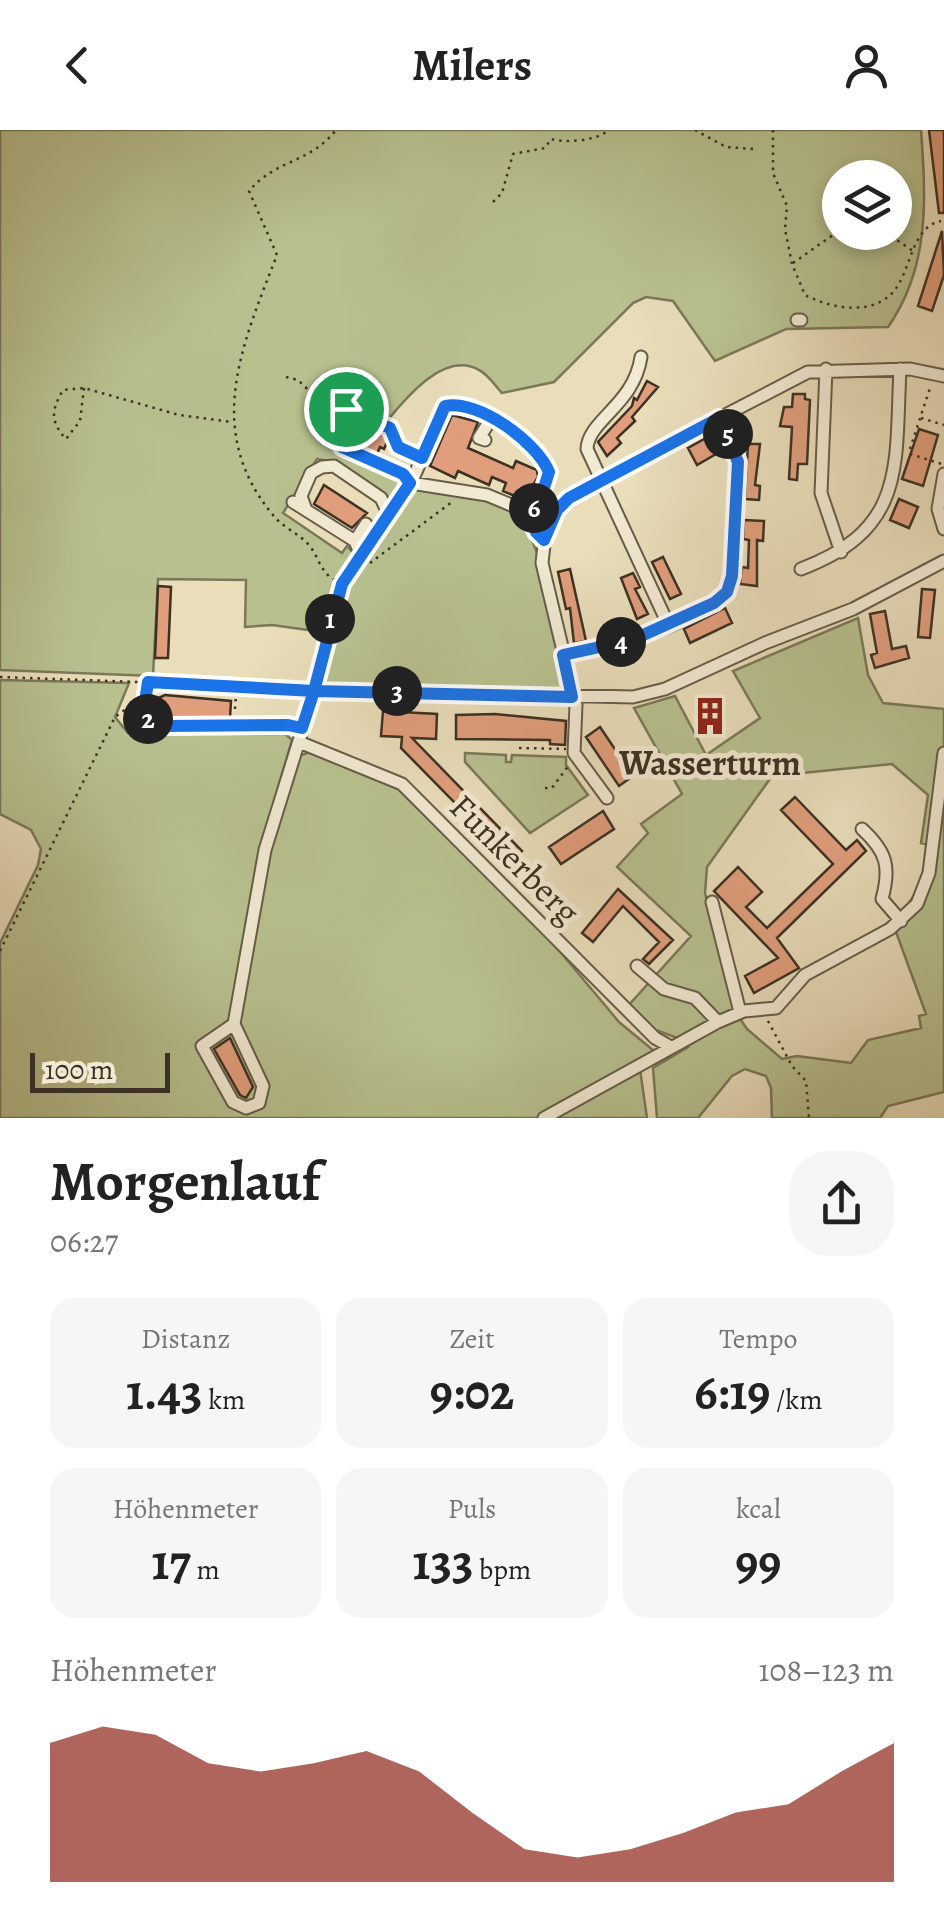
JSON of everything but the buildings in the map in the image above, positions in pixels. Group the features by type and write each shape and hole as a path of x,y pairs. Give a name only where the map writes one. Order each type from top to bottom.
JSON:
{"street":[{"path":"641,357 625,398 587,438 588,455 668,624"},
{"path":"800,569 841,552 868,530 892,480 900,369"},
{"path":"607,798 574,753 576,712 542,563 544,540 557,510 600,480 792,379 826,370 900,369 935,380"},
{"path":"826,370 821,493 841,552"},
{"path":"234,1024 202,1046 242,1113 259,1103 263,1086 234,1024 265,850 342,584 362,562 410,483 445,406 458,404 491,419 532,446 549,472 542,494 528,512"},
{"path":"563,655 632,640 714,603 731,584 738,462 719,418"},
{"path":"485,440 479,438 491,419"},
{"path":"306,510 300,496 311,473 334,466 381,498 388,515"},
{"path":"942,469 938,508 944,529"},
{"path":"410,483 487,495 528,512 544,540"},
{"path":"293,502 354,541 362,562"},
{"path":"354,541 366,524"},
{"path":"224,687 632,697 665,688 863,604 944,561"},
{"path":"148,682 144,699 146,717 162,726 302,728"},
{"name":"Funkerberg","path":"299,742 402,784 655,1038 671,1047"},
{"path":"544,1118 718,1022 740,1012 776,1008 805,975 901,921 917,904 926,885 944,753"},
{"path":"862,829 885,853 888,874 882,899 901,921"},
{"path":"712,902 740,1012"},
{"path":"637,966 664,989 695,998 718,1022"}],"path":[{"path":"336,130 320,149 264,172 249,191 277,255 238,364 232,422 240,460 254,490 275,518 308,543 328,578 342,584"},
{"path":"493,202 502,193 513,154 545,148 551,139 570,141 599,136 609,130"},
{"path":"696,130 726,147 754,148"},
{"path":"772,131 774,173 786,206 792,264 805,295 836,309 860,307 895,290 926,228 941,222"},
{"path":"792,264 822,243"},
{"path":"286,376 298,380 322,403 390,428 398,447 422,458"},
{"path":"942,469 910,452 935,380 944,386"},
{"path":"84,388 80,422 66,440 54,425 52,408 62,390 84,388 179,416 232,422"},
{"path":"346,409 336,433 342,447 403,474 410,483"},
{"path":"920,418 944,425"},
{"path":"362,562 465,492"},
{"path":"0,677 224,687"},
{"path":"0,951 114,718 144,699"},
{"path":"519,748 563,750 571,745"},
{"path":"545,788 557,782 572,756"},
{"path":"762,1012 792,1066 806,1081 810,1118"}],"green space":[{"path":"0,130 921,130 924,207 918,256 912,281 888,327 786,329 715,361 673,301 646,297 633,303 554,382 502,393 479,370 452,366 427,380 386,422 345,405 332,432 334,442 409,473 393,500 338,463 317,459 283,513 342,553 347,546 354,554 333,596 323,632 272,625 245,627 246,580 158,579 153,676 0,670"},
{"path":"413,489 498,502 521,512 537,553 565,689 339,683 324,688 319,683 343,595"},
{"path":"858,618 868,675 883,703 944,709 944,1092 888,1106 880,1118 772,1118 771,1088 766,1076 745,1069 732,1076 698,1118 657,1118 653,1068 688,1047 683,1040 653,1029 628,1006 691,936 617,867 648,833 641,824 682,794 634,708 675,696 706,755 760,718 733,671","holes":["892,764 928,795 921,843 930,845 925,868 914,896 892,921 926,1014 919,1016 921,1028 868,1040 851,1063 797,1056 782,1059 747,1029 734,1010 705,893 707,867 772,776"]},
{"path":"0,680 129,683 115,717 128,733 283,732 292,740 280,781 292,784 299,756 310,752 392,783 552,942 619,1022 654,1051 639,1062 647,1118 0,1118 0,943 38,865 41,849 31,830 0,814"},
{"path":"465,753 506,755 506,762 511,762 512,755 566,757 566,765 588,795 530,833 465,762"}],"place":[{"name":"Wasserturm","path":"710,716"}],"route":[{"path":"346,409 336,433 342,447 403,474 410,483 342,584 314,691 148,682 144,709 150,723 302,728 314,691 572,697 563,655 632,640 714,603 731,584 738,462 719,418 569,498 557,510 544,540 528,512 542,494 549,472 532,446 515,432 458,404 445,406 422,458 398,447 390,428 346,409"}]}
